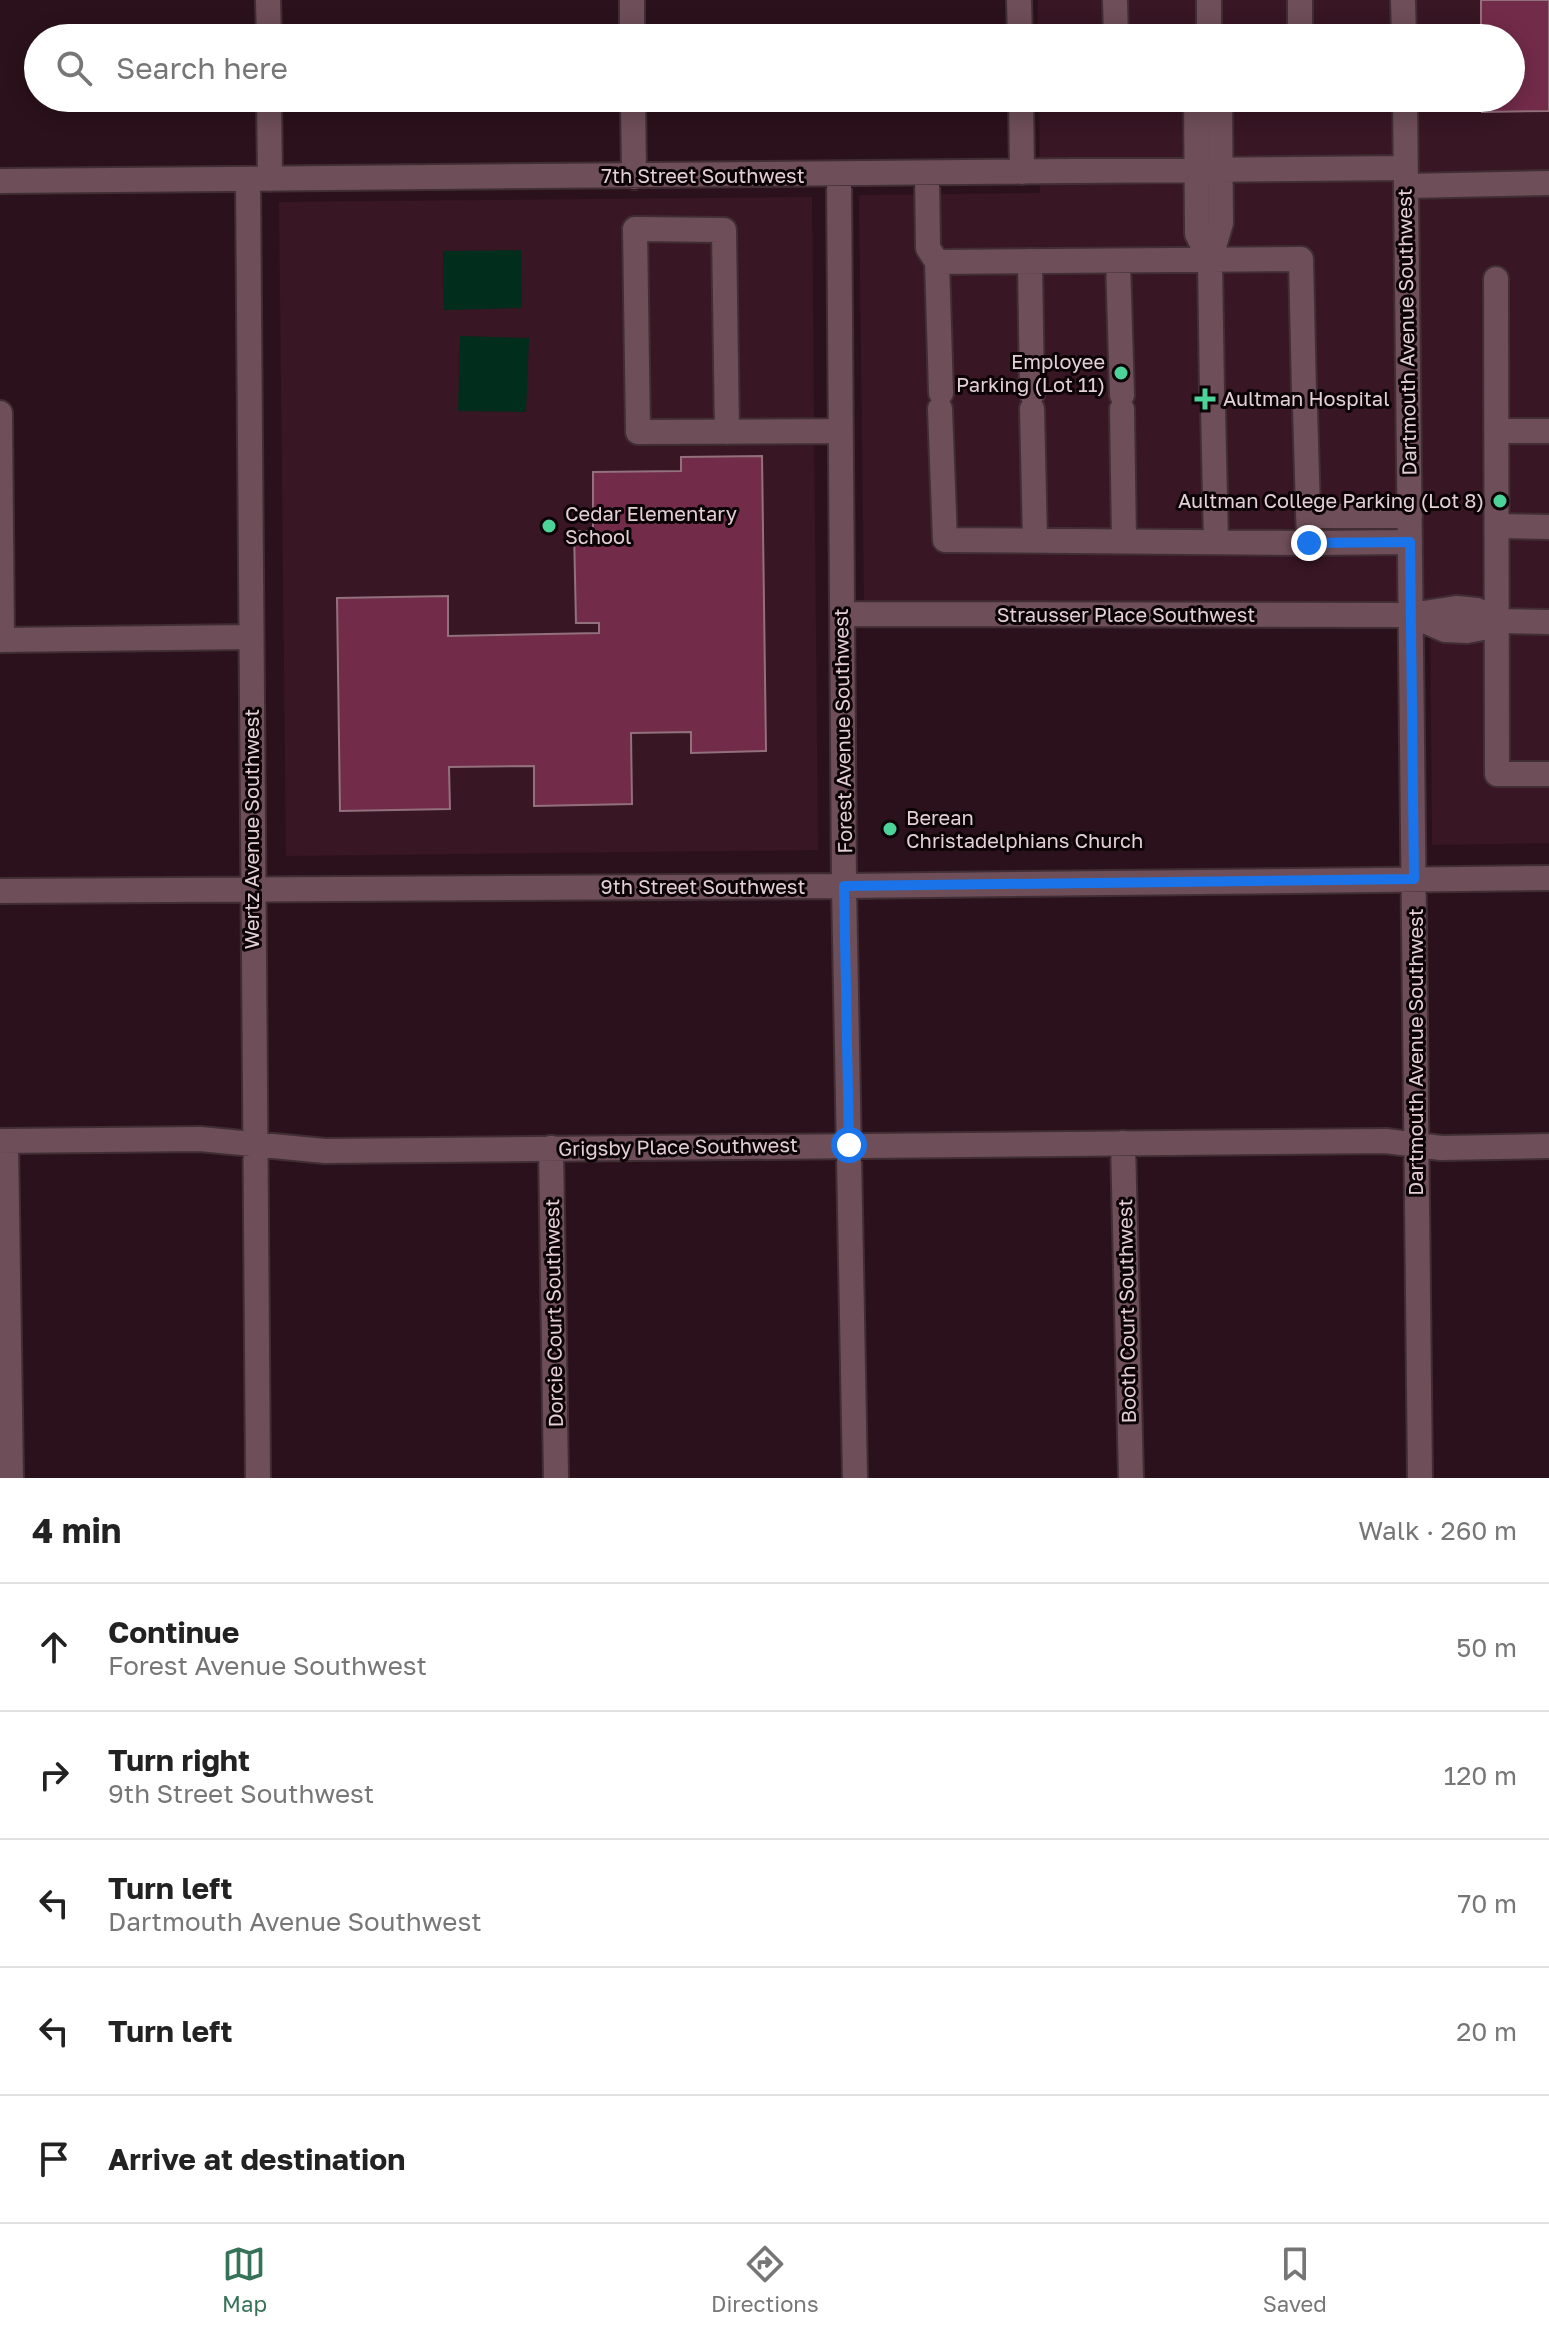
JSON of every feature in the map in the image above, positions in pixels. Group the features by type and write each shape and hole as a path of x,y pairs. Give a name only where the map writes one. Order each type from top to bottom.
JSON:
{"street":[{"path":"268,0 269,24"},
{"path":"632,0 632,24"},
{"path":"1019,0 1020,24"},
{"path":"1115,0 1116,24"},
{"path":"1209,0 1209,24"},
{"path":"1300,0 1300,24"},
{"path":"1403,0 1404,24"},
{"name":"Wertz Avenue Southwest","path":"258,1478 250,637 259,179 267,112"},
{"path":"633,112 634,177"},
{"path":"1021,112 1022,172"},
{"path":"1196,112 1197,234 1210,260"},
{"path":"1216,542 1210,260 1221,223 1220,112"},
{"name":"Dartmouth Avenue Southwest","path":"1405,112 1420,1478"},
{"name":"7th Street Southwest","path":"0,181 1221,169 1549,183"},
{"path":"927,174 928,248 937,262 945,540 1410,542"},
{"name":"Forest Avenue Southwest","path":"839,175 844,886 855,1478"},
{"path":"727,432 724,230 635,229 638,432 727,432 840,431"},
{"path":"937,262 1301,259 1309,543"},
{"path":"1030,261 1035,540"},
{"path":"1118,261 1124,541"},
{"path":"1496,279 1497,774 1549,774"},
{"path":"0,413 1,640 250,637"},
{"path":"1497,431 1549,431"},
{"path":"1308,516 1410,516"},
{"path":"1497,526 1549,527"},
{"name":"Strausser Place Southwest","path":"842,614 1411,615 1456,608 1477,610 1497,621 1549,622"},
{"name":"9th Street Southwest","path":"0,891 1549,878"},
{"name":"Grigsby Place Southwest","path":"3,1141 200,1139 325,1151 1386,1141 1441,1148 1549,1146"},
{"path":"3,1141 11,1478"},
{"name":"Booth Court Southwest","path":"1123,1143 1131,1478"},
{"name":"Dorcie Court Southwest","path":"551,1148 556,1478"}],"shaded area":[{"name":"Aultman Hospital","path":"1038,0 1549,0 1549,843 1432,845 1430,604 864,605 859,195 1040,193 1039,112 1525,112 1525,24 1038,24"},
{"name":"Cedar Elementary School","path":"812,197 818,850 286,856 279,202"}],"green space":[{"path":"521,250 522,308 444,310 443,251"},
{"path":"460,336 529,338 526,412 458,411"}],"building":[{"path":"1481,0 1549,0 1549,111 1525,111 1525,24 1481,24"},
{"path":"762,456 766,751 691,753 691,732 631,733 632,804 534,806 534,766 449,767 450,809 340,811 337,598 448,596 448,636 599,633 599,623 576,623 574,531 593,531 593,472 681,471 681,457"}],"place":[{"name":"Employee Parking (Lot 11)","path":"1121,373"},
{"name":"Aultman Hospital","path":"1205,399"},
{"name":"Aultman College Parking (Lot 8)","path":"1500,501"},
{"name":"Cedar Elementary School","path":"549,526"},
{"name":"Berean Christadelphians Church","path":"890,829"}],"route":[{"path":"849,1145 844,886 1414,879 1410,542 1309,543"}]}
